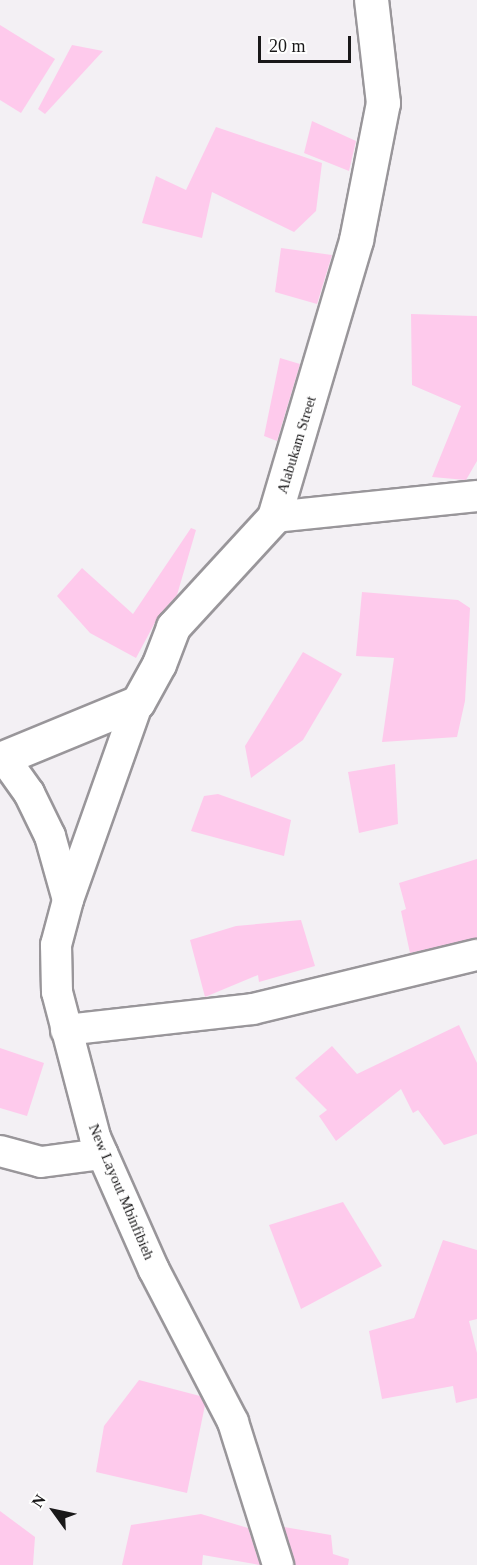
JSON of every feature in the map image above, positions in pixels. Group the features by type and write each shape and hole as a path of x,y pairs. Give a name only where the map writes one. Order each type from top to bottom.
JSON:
{"street":[{"name":"Alabukam Street","path":"138,702 173,627 274,517 356,240 380,115 371,0"},
{"path":"274,517 477,496"},
{"path":"68,900 50,836 29,793 2,759 138,702"},
{"name":"New Layout Mbinfibieh","path":"138,702 68,900 56,945 57,992 102,1154 154,1270 233,1422 278,1565"},
{"path":"66,1030 253,1009 477,955"},
{"path":"0,1151 41,1162 102,1154"}],"building":[{"path":"0,25 55,59 21,113 0,100"},
{"path":"72,45 103,51 45,114 38,109"},
{"path":"312,121 356,141 349,171 304,153"},
{"path":"216,127 322,163 316,211 294,232 212,192 202,238 142,223 156,176 186,190"},
{"path":"281,248 332,255 317,304 275,292"},
{"path":"411,314 477,316 477,461 466,480 432,477 461,406 412,385"},
{"path":"280,358 300,364 277,441 264,436"},
{"path":"191,528 196,530 177,595 159,615 136,658 90,633 57,596 82,568 133,614"},
{"path":"362,592 458,600 470,608 465,701 457,737 382,742 394,658 356,656"},
{"path":"303,652 342,674 303,740 251,778 245,746"},
{"path":"395,764 398,824 359,833 348,772"},
{"path":"218,794 291,820 284,856 191,831 204,796"},
{"path":"477,859 477,938 410,953 401,911 406,909 399,883"},
{"path":"301,920 315,966 259,982 258,975 205,997 190,940 236,926"},
{"path":"459,1025 477,1063 477,1134 444,1145 418,1110 413,1113 401,1089 336,1141 319,1116 327,1110 295,1078 332,1046 357,1074"},
{"path":"0,1048 44,1063 27,1116 0,1108"},
{"path":"343,1202 382,1266 301,1309 269,1225"},
{"path":"443,1240 477,1250 477,1319 469,1321 477,1353 477,1398 456,1403 453,1386 382,1399 369,1331 414,1318"},
{"path":"139,1380 200,1396 205,1405 187,1493 96,1472 104,1426"},
{"path":"0,1511 35,1537 33,1565 0,1565"},
{"path":"201,1514 248,1528 260,1565 203,1555 202,1565 122,1565 131,1525"},
{"path":"284,1527 331,1535 333,1554 349,1559 348,1565 295,1565"}]}
